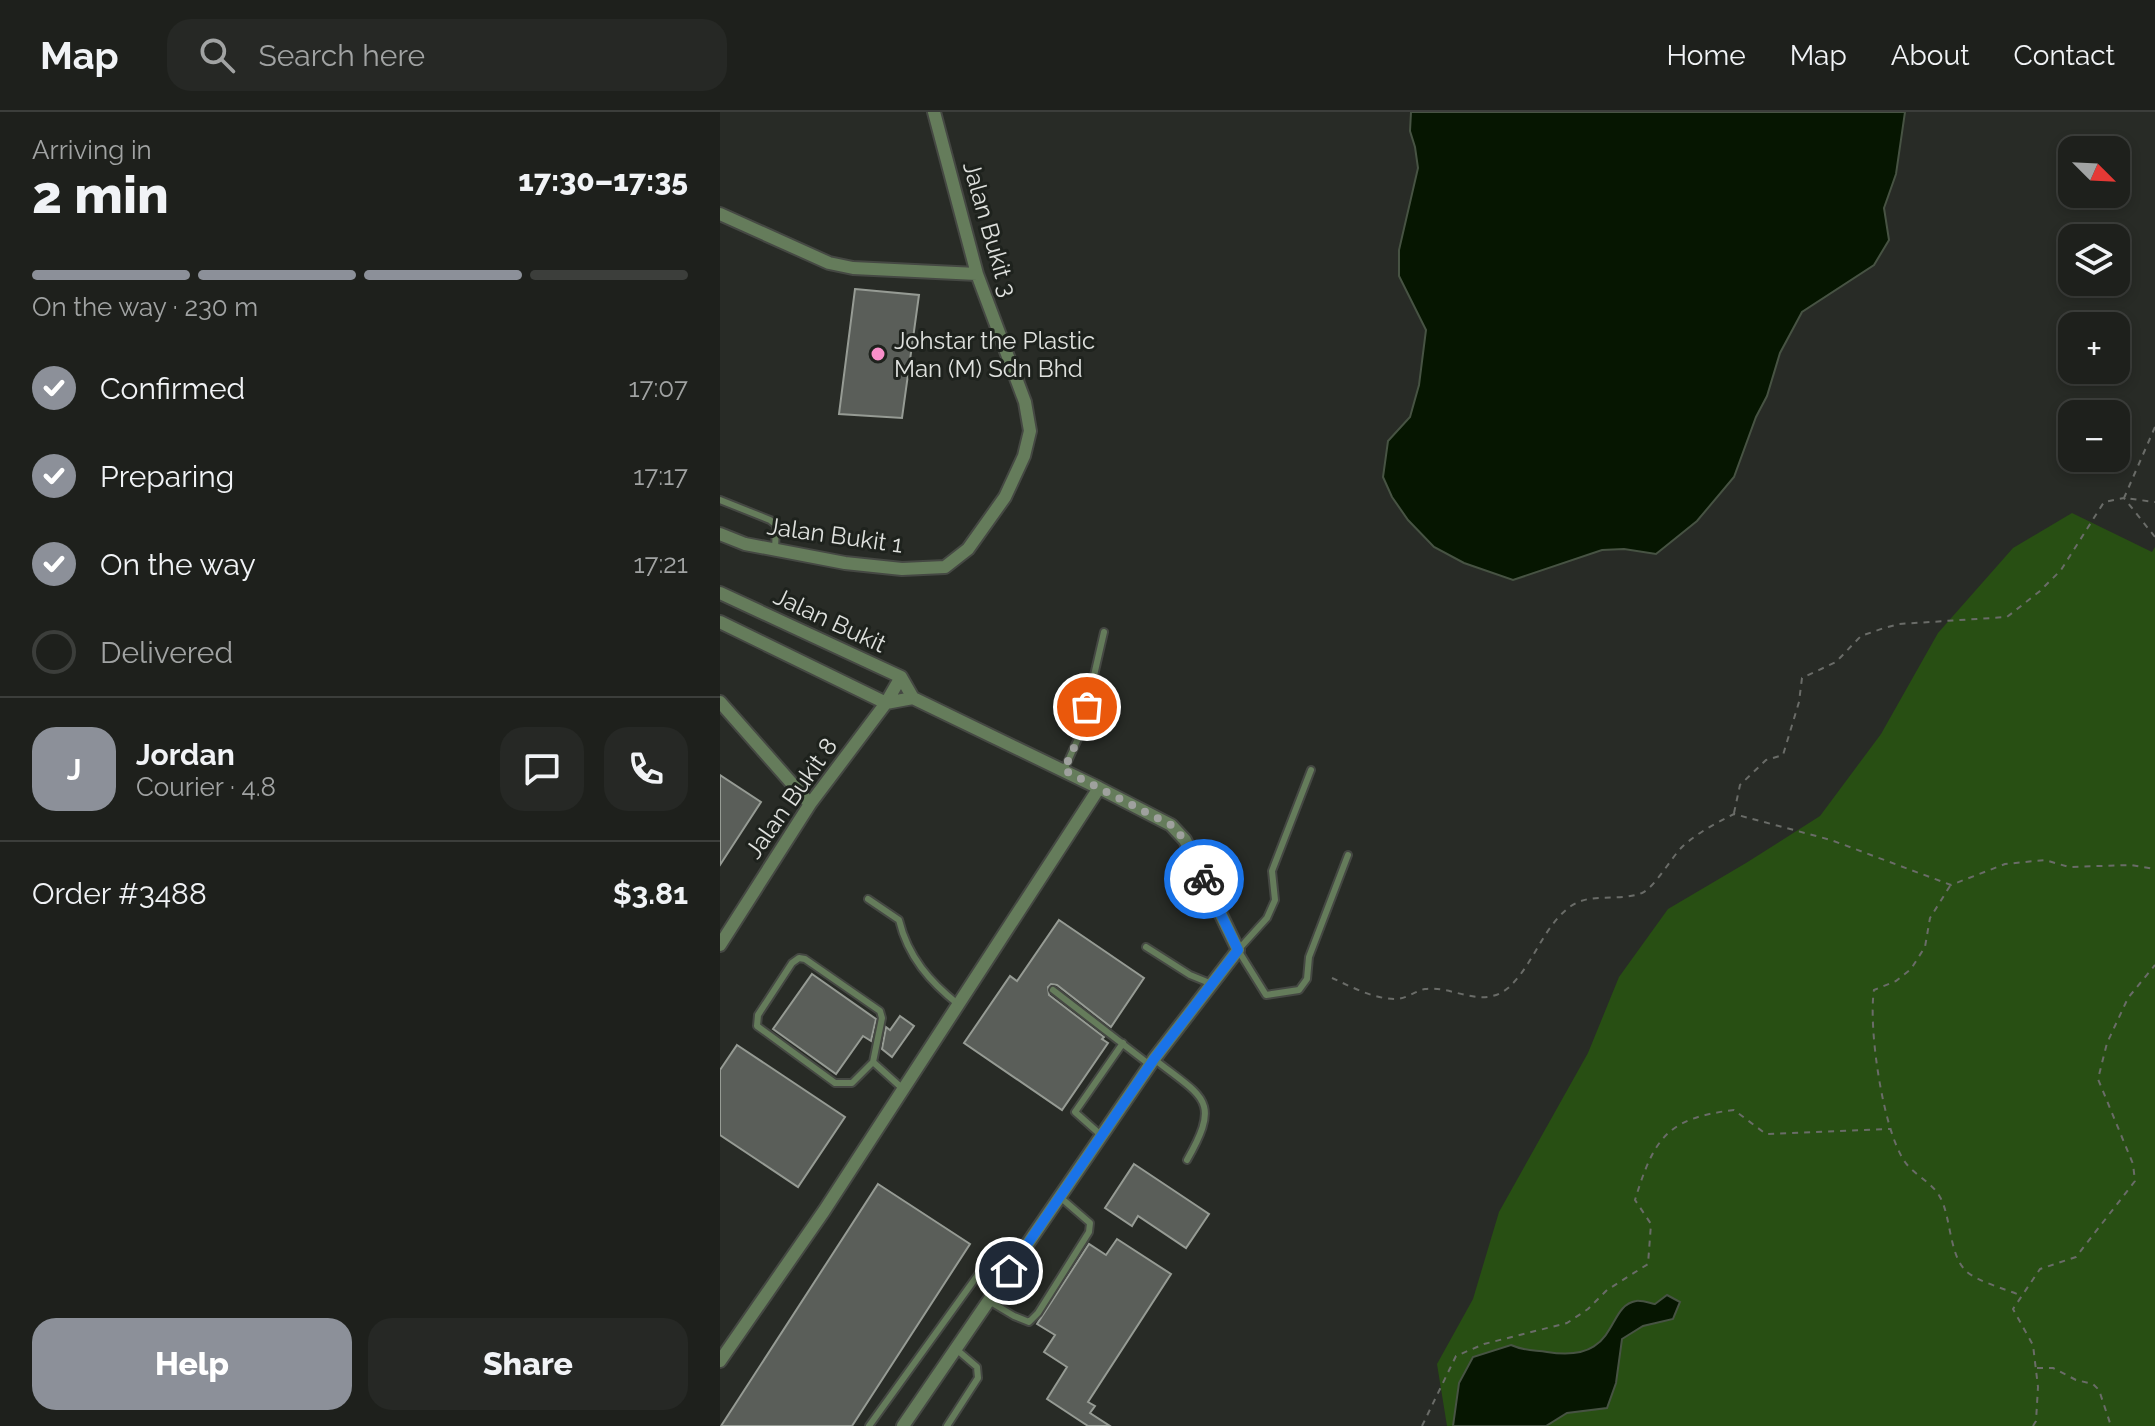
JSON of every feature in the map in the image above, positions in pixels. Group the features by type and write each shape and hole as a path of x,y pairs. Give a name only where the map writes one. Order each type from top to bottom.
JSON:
{"street":[{"name":"Jalan Bukit 3","path":"934,112 977,274 1025,402 1030,431 1024,456 1005,497 968,549 945,567"},
{"path":"720,214 829,263 853,268 977,274"},
{"name":"Jalan Bukit 1","path":"720,534 745,544 845,563 902,569 945,567"},
{"name":"Jalan Bukit","path":"720,593 901,677 913,698"},
{"name":"Jalan Bukit","path":"720,622 886,703"},
{"name":"Jalan Bukit 8","path":"720,945 810,804 886,703 901,677"},
{"path":"886,703 913,698 1171,825 1185,840 1238,950 1152,1062 903,1426"},
{"path":"720,702 810,804"},
{"path":"720,1361 904,1089 1099,788"}],"lane":[{"path":"720,500 776,525 775,550"},
{"path":"1064,770 1081,732 1104,632"},
{"path":"1311,770 1272,871 1275,900 1267,918 1238,950 1266,995 1299,990 1307,979 1309,957 1348,855"},
{"path":"868,899 899,920 903,938 915,961 942,992 959,1005"},
{"path":"1146,947 1190,975 1212,984"},
{"path":"799,958 805,959 880,1011 882,1018 873,1062 852,1083 835,1083 761,1031 757,1026 758,1015 792,963 799,958"},
{"path":"1053,990 1195,1092 1206,1107 1205,1129 1187,1160"},
{"path":"1102,1136 1075,1112 1123,1043"},
{"path":"873,1062 904,1089"},
{"path":"989,1301 1029,1322 1038,1313 1089,1232 1090,1223 1060,1197"},
{"path":"869,1426 985,1265 1000,1266 1009,1271"},
{"path":"947,1426 978,1378 977,1367 956,1349"}],"path":[{"path":"2124,498 2155,427"},
{"path":"2124,498 2155,537"},
{"path":"1734,814 1740,785 1766,760 1783,755 1799,702 1802,678 1836,662 1861,636 1884,628 1899,624 2007,617 2061,570 2104,502 2124,498 2155,502"},
{"path":"1332,978 1371,995 1398,999 1426,988 1477,998 1505,990 1523,970 1549,928 1569,908 1585,898 1611,899 1645,892 1683,846 1734,814 1831,840 1951,885"},
{"path":"2022,1296 1976,1278 1963,1269 1940,1196 1907,1166 1897,1149 1876,1070 1871,1004 1874,990 1896,981 1911,969 1925,947 1930,918 1951,885 2018,862 2045,860 2069,867 2131,865 2155,869"},
{"path":"2033,1426 2037,1398 2033,1345 2013,1309 2040,1269 2076,1257 2135,1181 2133,1164 2098,1079 2107,1043 2128,998 2155,965"},
{"path":"1422,1426 1456,1356 1484,1344 1567,1323 1588,1309 1607,1290 1648,1264 1651,1224 1635,1200 1648,1159 1667,1133 1701,1114 1734,1110 1766,1134 1890,1129"},
{"path":"2036,1368 2053,1368 2076,1380 2093,1384 2099,1390 2111,1426"}],"green space":[{"path":"2072,513 2152,552 2155,547 2155,1426 1447,1426 1437,1364 1473,1299 1499,1212 1588,1053 1619,977 1668,909 1820,816 1881,734 1938,633 2013,548"}],"shaded area":[{"path":"1411,112 1905,112 1896,174 1884,208 1889,240 1874,265 1802,312 1780,353 1767,396 1734,477 1697,521 1656,554 1624,549 1602,550 1513,580 1464,563 1434,547 1408,520 1392,497 1383,477 1388,441 1410,417 1419,385 1426,330 1399,276 1399,250 1418,168 1410,131"},
{"path":"1667,1295 1680,1302 1673,1319 1643,1326 1622,1339 1616,1383 1607,1408 1567,1413 1546,1426 1453,1426 1459,1383 1473,1357 1511,1345 1547,1352 1587,1350 1607,1333 1626,1305 1638,1301 1655,1304"}],"building":[{"name":"Johstar the Plastic Man (M) Sdn Bhd","path":"855,289 919,295 902,418 839,414"},
{"path":"720,775 761,802 720,865"},
{"path":"1059,920 1144,978 1111,1027 1057,985 1048,987 1049,995 1108,1043 1062,1110 964,1043 1010,976 1017,981"},
{"path":"812,974 876,1019 871,1041 863,1036 836,1074 773,1029"},
{"path":"900,1016 914,1026 892,1057 882,1049 886,1027 890,1030"},
{"path":"737,1045 845,1117 798,1187 720,1135 720,1070"},
{"path":"1134,1164 1209,1214 1186,1248 1138,1216 1132,1226 1105,1208"},
{"path":"878,1184 970,1244 852,1426 721,1426"},
{"path":"1117,1239 1171,1274 1088,1402 1095,1406 1090,1413 1110,1426 1088,1426 1047,1399 1067,1367 1044,1352 1055,1335 1037,1324 1089,1244 1106,1255"}],"way so far":[{"path":"1087,707 1081,732 1064,770 1171,825 1185,840 1204,879"}],"place":[{"name":"Johstar the Plastic Man (M) Sdn Bhd","path":"878,354"}],"route":[{"path":"1009,1271 1154,1059 1238,950 1204,879"}]}
